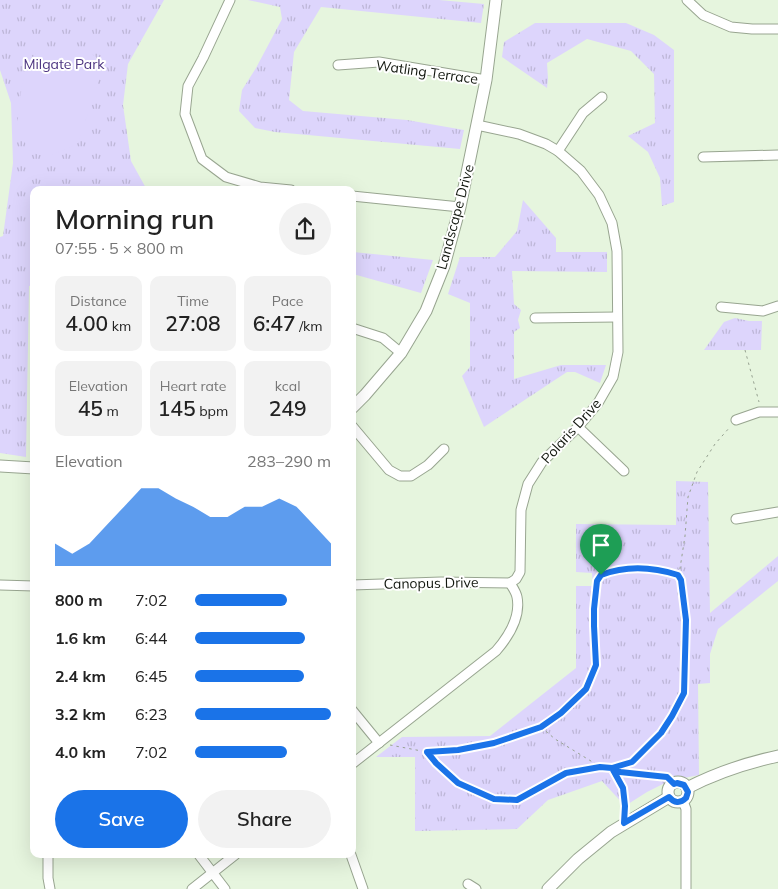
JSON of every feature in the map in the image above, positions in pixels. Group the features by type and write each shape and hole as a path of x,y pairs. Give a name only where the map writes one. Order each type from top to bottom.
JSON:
{"street":[{"path":"230,0 188,86 185,114 202,159 226,177 257,186"},
{"name":"Landscape Drive","path":"356,405 366,396 401,353 426,311 444,266 460,207 486,80 496,0"},
{"path":"687,0 703,15 731,27 778,29"},
{"name":"Watling Terrace","path":"338,65 379,62 486,80"},
{"path":"558,152 583,113 602,97"},
{"name":"Polaris Drive","path":"477,124 519,134 546,144 581,171 599,195 612,223 617,251 618,352 613,377 598,403 578,427 542,462 528,484 521,510 520,572 516,579 510,583"},
{"path":"702,156 778,155"},
{"path":"356,196 460,207"},
{"path":"721,307 763,311 778,306"},
{"path":"535,318 617,317"},
{"path":"356,329 383,338 401,353"},
{"path":"736,420 762,412 778,412"},
{"path":"578,427 624,471"},
{"path":"356,431 389,470 400,476 411,476 428,465 444,449"},
{"path":"0,466 30,468"},
{"path":"736,519 778,512"},
{"name":"Canopus Drive","path":"356,585 441,582 510,583"},
{"path":"356,761 496,651 505,640 518,610 517,595 510,583"},
{"path":"0,585 30,586"},
{"path":"356,715 379,743"},
{"path":"687,788 744,764 778,756"},
{"path":"669,797 669,789 674,784 681,783 687,788"},
{"path":"669,797 675,802 683,801 687,795 687,788"},
{"path":"548,889 589,850 624,823 669,797"},
{"path":"683,801 686,809 686,889"},
{"path":"48,858 50,889"},
{"path":"201,858 225,889"},
{"path":"192,889 232,858"},
{"path":"352,858 363,889"}],"path":[{"path":"746,350 762,412"},
{"path":"427,752 458,783 494,799 517,800 566,773 600,767 612,768 632,762 661,733 684,693 686,620 681,580 678,575 685,536 688,497 697,472 715,444 736,420"},
{"path":"379,743 427,752 458,750 494,743 541,727 561,713 586,689 596,665 594,609 597,581 601,575 609,572 653,568 678,575"},
{"path":"541,727 555,739 600,767"},
{"path":"612,768 620,772 667,777 674,784"},
{"path":"612,768 623,788 624,823"}],"green space":[{"name":"Milgate Park","path":"0,0 164,0 128,64 123,105 131,161 145,186 30,186 26,457 0,453 0,237 3,236 13,163 11,103 0,70"},
{"path":"248,0 439,0 484,4 481,23 321,7 294,52 289,100 303,111 407,120 464,130 460,149 275,132 255,128 239,111 242,90 282,19 280,7"},
{"path":"535,23 626,23 654,35 674,50 674,202 662,206 660,178 648,152 628,136 655,123 654,74 631,51 587,39 547,63 547,88 502,57 504,42"},
{"path":"56,47 84,49 96,57 98,84 78,143 50,155 38,155 28,149 17,126 22,84 32,58 39,49"},
{"path":"523,200 556,238 556,252 607,252 607,272 512,271 514,304 521,310 518,320 520,328 514,332 514,379 561,365 606,365 600,383 575,372 567,372 484,427 462,376 470,367 470,303 448,294 460,257 495,257 517,231"},
{"path":"356,252 433,260 421,293 356,275"},
{"path":"735,318 762,321 761,350 704,350 724,322"},
{"path":"676,481 708,482 710,613 778,556 778,581 718,629 710,654 710,683 698,684 699,775 669,781 625,806 602,781 548,800 517,829 415,831 415,757 376,757 402,737 490,736 576,668 576,586 593,586 592,573 576,572 576,524 676,525"}],"route":[{"path":"601,575 597,581 594,609 596,665 586,689 561,713 541,727 494,743 458,750 427,752 458,783 494,799 517,800 566,773 600,767 612,768 620,772 667,777 674,784 681,783 687,788 686,798 683,801 675,802 669,797 624,823 623,788 612,768 632,762 661,733 684,693 686,620 685,599 681,580 678,575 653,568 627,569 601,575"}]}
